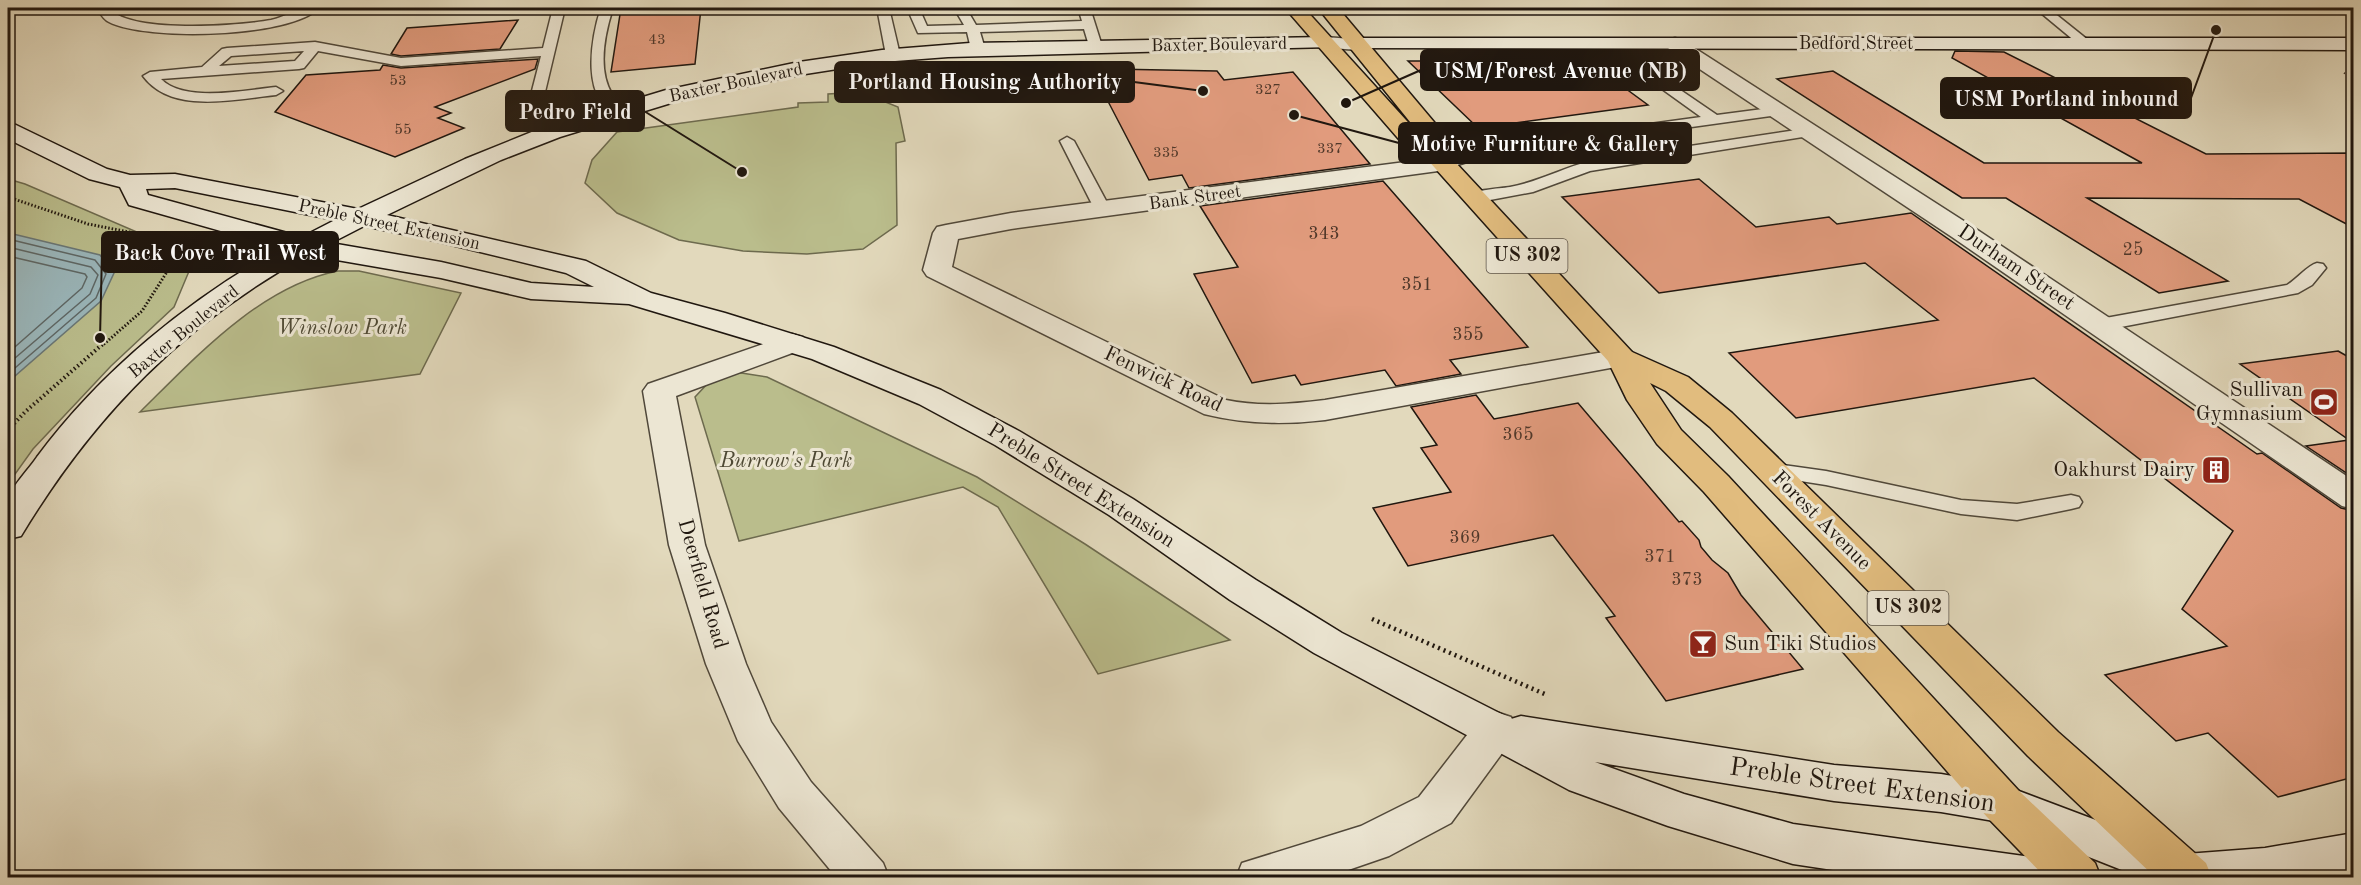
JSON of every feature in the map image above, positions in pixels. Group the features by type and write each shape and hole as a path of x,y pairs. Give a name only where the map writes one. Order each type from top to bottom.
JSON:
{"highway":[{"name":"Forest Avenue","path":"1294,8 1418,147 1439,159 1621,358 1643,400 1670,437 1724,493 2003,804 2078,878"},
{"name":"Forest Avenue","path":"1328,8 1420,117 1437,142 1439,159"},
{"name":"Forest Avenue","path":"1621,358 1677,384 1722,420 2175,876"}],"street":[{"name":"Baxter Boulevard","path":"8,527 27,493 49,463 97,407 150,356 231,290 304,246 360,218 550,132 706,87 830,63 893,55 975,38 1095,46 1358,44"},
{"name":"Bedford Street","path":"1358,44 2354,44"},
{"name":"Durham Street","path":"1675,44 2100,325 2354,498"},
{"name":"Preble Street Extension","path":"8,130 98,174 130,182 175,181 423,230 576,267 641,298 792,343 930,397 1007,438 1121,507 1243,590 1328,643 1584,777 1684,813 1793,844 2031,878"},
{"name":"Bank Street","path":"946,233 1011,221 1103,210 1439,159"},
{"name":"Preble Street Extension","path":"130,182 138,200 304,246 441,270 531,291 641,298"},
{"name":"Fenwick Road","path":"946,233 937,270 1215,407 1241,414 1283,415 1325,410 1621,358"},
{"name":"Deerfield Road","path":"792,343 659,391 687,545 726,664 753,729 795,795 866,878"},
{"name":"Preble Street Extension","path":"1496,729 1834,783 1941,793 2003,804 2175,876"},
{"path":"1259,878 1373,842 1435,810 1496,729"},
{"path":"2175,876 2265,869 2354,853"}],"lane":[{"path":"103,8 116,20 147,26 197,28 275,23 313,8"},
{"path":"480,8 559,8 533,114 550,132"},
{"path":"607,8 600,28 597,64 605,95 622,111"},
{"path":"883,8 893,55"},
{"path":"913,8 922,30 975,38 1089,25"},
{"path":"960,8 975,38"},
{"path":"1084,8 1095,46"},
{"path":"2041,8 2087,44"},
{"path":"276,91 187,97 157,86 150,76 206,71 227,52 315,46 400,62 549,51"},
{"path":"1635,63 1714,120"},
{"path":"1439,159 1778,111"},
{"path":"1474,198 1527,189 1590,166 1810,132"},
{"path":"1067,141 1103,210"},
{"path":"2100,325 2292,289 2306,281 2317,267"},
{"path":"1770,470 1826,478 1961,507 2017,512 2071,502"}],"path":[{"path":"8,197 88,224 144,235 172,264 142,311 25,412 8,430"},
{"path":"1372,619 1557,699"}],"green space":[{"path":"861,92 865,98 883,101 898,107 905,141 896,143 897,225 863,249 807,254 743,251 679,240 617,213 585,183 592,160 617,132 798,107 798,103 828,102 828,94"},
{"path":"8,179 25,184 195,257 174,307 111,366 33,449 8,484"},
{"name":"Winslow Park","path":"338,271 359,271 461,293 420,374 140,412 206,348 256,308 309,279"},
{"name":"Burrow's Park","path":"735,372 767,377 977,477 1085,544 1230,640 1098,674 998,507 963,487 739,541 695,397 710,381"}],"water":[{"path":"9,233 100,255 114,273 101,301 8,382"}],"building":[{"path":"621,8 701,8 695,64 611,72"},
{"path":"518,20 500,49 401,56 391,54 407,28"},
{"path":"1955,51 2004,52 2206,154 2354,153 2354,228 2299,199 2087,198 2228,281 2159,293 2006,198 1962,198 1777,79 1833,71 1984,163 2142,163 1952,58"},
{"path":"538,59 535,69 435,107 451,113 438,118 464,128 395,157 275,112 306,75 380,70 383,65 401,68"},
{"path":"1408,61 1588,61 1648,105 1478,128"},
{"path":"1111,69 1217,71 1224,80 1293,72 1370,164 1189,188 1182,175 1149,180 1100,86 1119,84"},
{"name":"Oakhurst Dairy","path":"1699,179 1756,227 1829,217 1837,224 1911,213 2257,454 2262,453 2341,508 2354,511 2354,777 2278,797 2208,733 2176,741 2105,675 2227,646 2182,609 2233,531 2034,378 1796,418 1729,353 1938,320 1865,263 1659,293 1562,197"},
{"path":"1383,181 1528,347 1450,360 1461,374 1396,386 1385,370 1301,385 1295,375 1252,383 1194,274 1238,267 1200,206"},
{"name":"Sullivan Gymnasium","path":"2338,351 2354,360 2354,478 2306,446 2349,440 2240,364"},
{"path":"1476,395 1494,419 1578,403 1679,522 1682,521 1699,540 1701,547 1712,560 1728,573 1741,595 1803,669 1666,701 1606,618 1615,616 1553,535 1408,566 1373,508 1451,492 1421,448 1437,445 1411,407"}],"place":[{"name":"USM Portland inbound","path":"2216,30"},
{"name":"Portland Housing Authority","path":"1203,91"},
{"name":"USM/Forest Avenue (NB)","path":"1346,103"},
{"name":"Motive Furniture & Gallery","path":"1294,115"},
{"name":"Pedro Field","path":"742,172"},
{"name":"Back Cove Trail West","path":"100,338"},
{"name":"Sullivan Gymnasium","path":"2324,402"},
{"name":"Oakhurst Dairy","path":"2216,470"},
{"name":"Sun Tiki Studios","path":"1703,644"}]}
